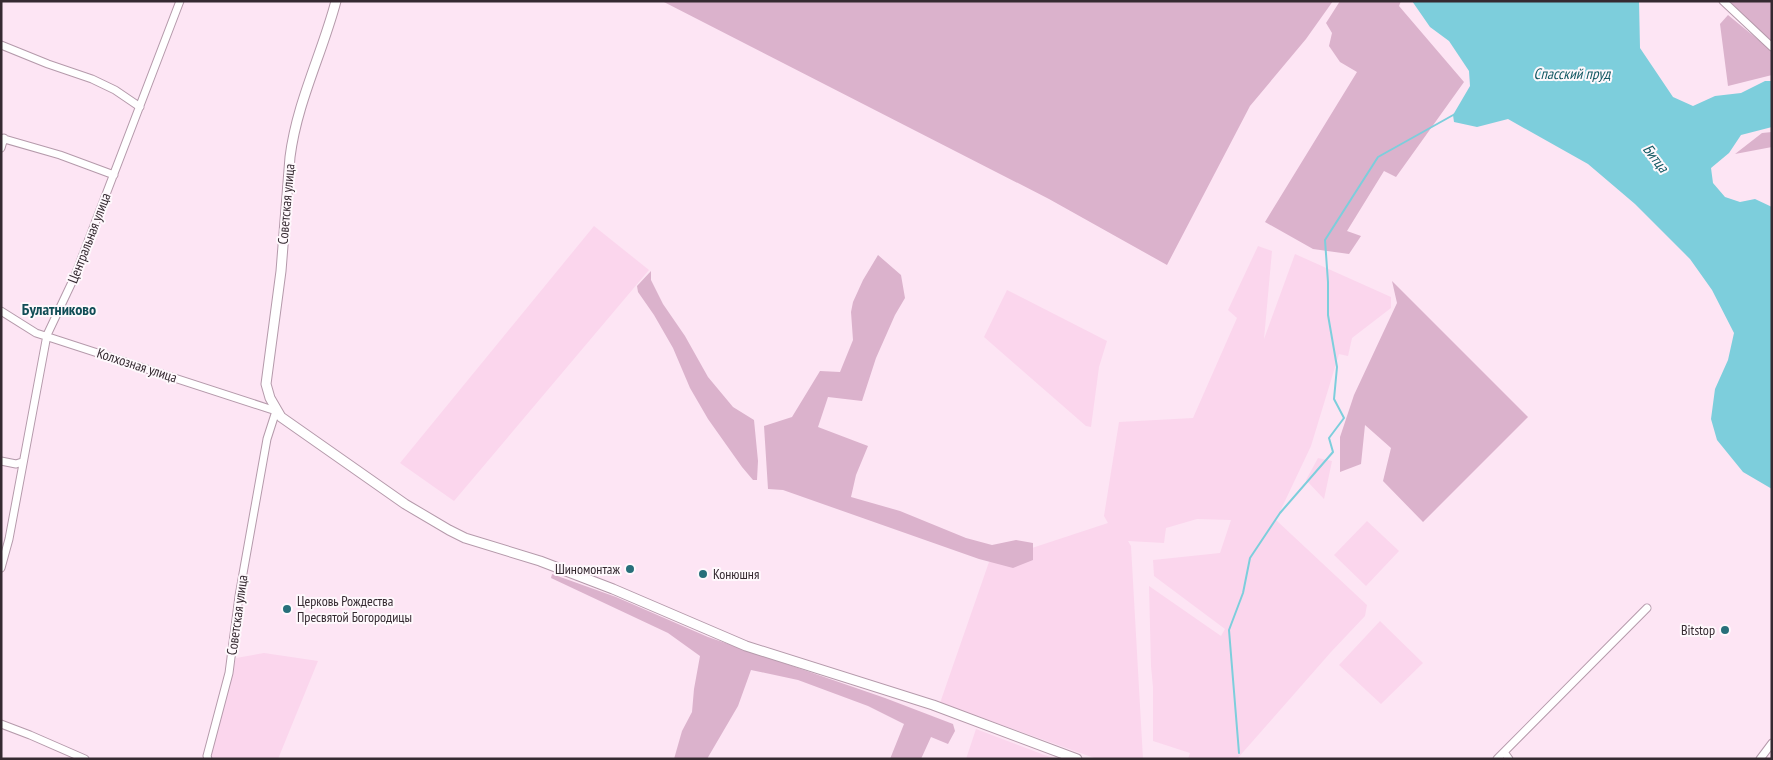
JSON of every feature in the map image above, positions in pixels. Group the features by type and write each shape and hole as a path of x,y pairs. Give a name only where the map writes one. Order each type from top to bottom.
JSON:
{"street":[{"name":"Центральная улица","path":"1,568 9,539 47,335 74,278 180,1"},
{"name":"Советская улица","path":"336,1 292,140 279,287 266,376 266,384 276,411 286,421 405,504 465,538 540,562 613,589 746,646 933,705 1077,759"},
{"path":"1723,1 1772,47"},
{"path":"1,45 100,83 115,90 140,107"},
{"path":"1,148 3,138 60,155 114,175"},
{"name":"Колхозная улица","path":"1,311 36,332 276,411"},
{"name":"Советская улица","path":"208,759 207,756 229,673 239,596 265,449 276,411"},
{"path":"1,461 16,464 22,462"},
{"path":"1497,759 1648,608"},
{"path":"1,724 30,734 85,759"},
{"path":"1760,759 1772,744"},
{"path":"1504,752 1510,759"}],"shaded area":[{"path":"662,1 1333,1 1306,39 1250,106 1167,265 1049,199"},
{"path":"1340,1 1401,1 1399,6 1464,82 1396,177 1384,171 1347,231 1361,236 1349,254 1313,249 1265,222 1357,72 1340,62 1329,46 1332,33 1326,23"},
{"path":"1730,1 1772,1 1772,45 1724,6"},
{"path":"1728,15 1772,51 1772,75 1728,86 1720,24"},
{"path":"1772,132 1772,147 1735,154 1762,133"},
{"path":"594,226 649,270 454,501 400,463"},
{"path":"1258,246 1272,251 1264,339 1295,254 1391,297 1391,308 1352,338 1348,356 1339,354 1311,446 1276,520 1367,605 1365,616 1237,759 1188,759 1190,753 1153,741 1149,586 1221,636 1225,629 1154,576 1153,560 1220,553 1231,520 1197,519 1166,528 1164,543 1128,541 1131,546 1143,759 1097,759 940,703 989,562 1108,523 1104,516 1119,422 1193,418 1237,318 1228,310"},
{"path":"878,255 901,275 905,298 895,315 876,358 862,401 828,397 818,427 868,446 856,475 851,497 900,511 966,538 992,545 1016,540 1033,543 1033,560 1013,568 979,559 783,490 768,489 764,426 792,417 820,371 840,372 853,340 851,312 853,302 863,280"},
{"path":"651,271 651,280 663,304 685,336 708,377 733,407 754,420 758,461 757,480 753,480 742,467 708,419 690,388 673,348 638,292 637,286"},
{"path":"1392,281 1528,417 1423,522 1383,481 1391,448 1365,425 1361,464 1340,472 1340,437 1354,395 1397,303"},
{"path":"1007,290 1107,341 1099,367 1091,427 1086,426 984,337"},
{"path":"1318,458 1332,461 1324,499 1306,480"},
{"path":"1367,521 1399,551 1366,586 1334,555"},
{"path":"552,574 616,597 708,637 885,698 953,724 955,731 948,744 931,737 921,759 890,759 904,724 868,706 798,680 751,670 738,706 707,759 674,759 682,731 692,712 700,656 668,633 551,578"},
{"path":"1380,621 1423,663 1381,704 1339,665"},
{"path":"264,653 318,661 278,759 212,759 212,749 236,658"},
{"path":"976,729 1055,759 966,759"}],"water":[{"name":"Спасский пруд","path":"1412,1 1639,1 1640,48 1673,97 1693,106 1715,96 1741,93 1765,81 1772,81 1772,127 1741,135 1729,153 1711,168 1713,183 1725,197 1740,202 1755,199 1772,207 1772,489 1743,472 1717,440 1711,419 1715,389 1728,360 1734,333 1712,290 1690,259 1635,204 1588,164 1508,119 1477,127 1454,122 1453,115 1470,86 1469,71 1449,41 1430,27"}],"waterway":[{"path":"1239,753 1229,630 1243,593 1250,558 1280,513 1333,452 1329,438 1344,418 1334,399 1337,367 1328,315 1325,240 1378,157 1455,114"}],"place":[{"name":"Шиномонтаж","path":"630,569"},
{"name":"Конюшня","path":"703,574"},
{"name":"Церковь Рождества Пресвятой Богородицы","path":"287,609"},
{"name":"Bitstop","path":"1725,630"}],"district":[{"name":"Булатниково","path":"59,309"}],"water label":[{"name":"Битца","path":"1656,158"}]}
